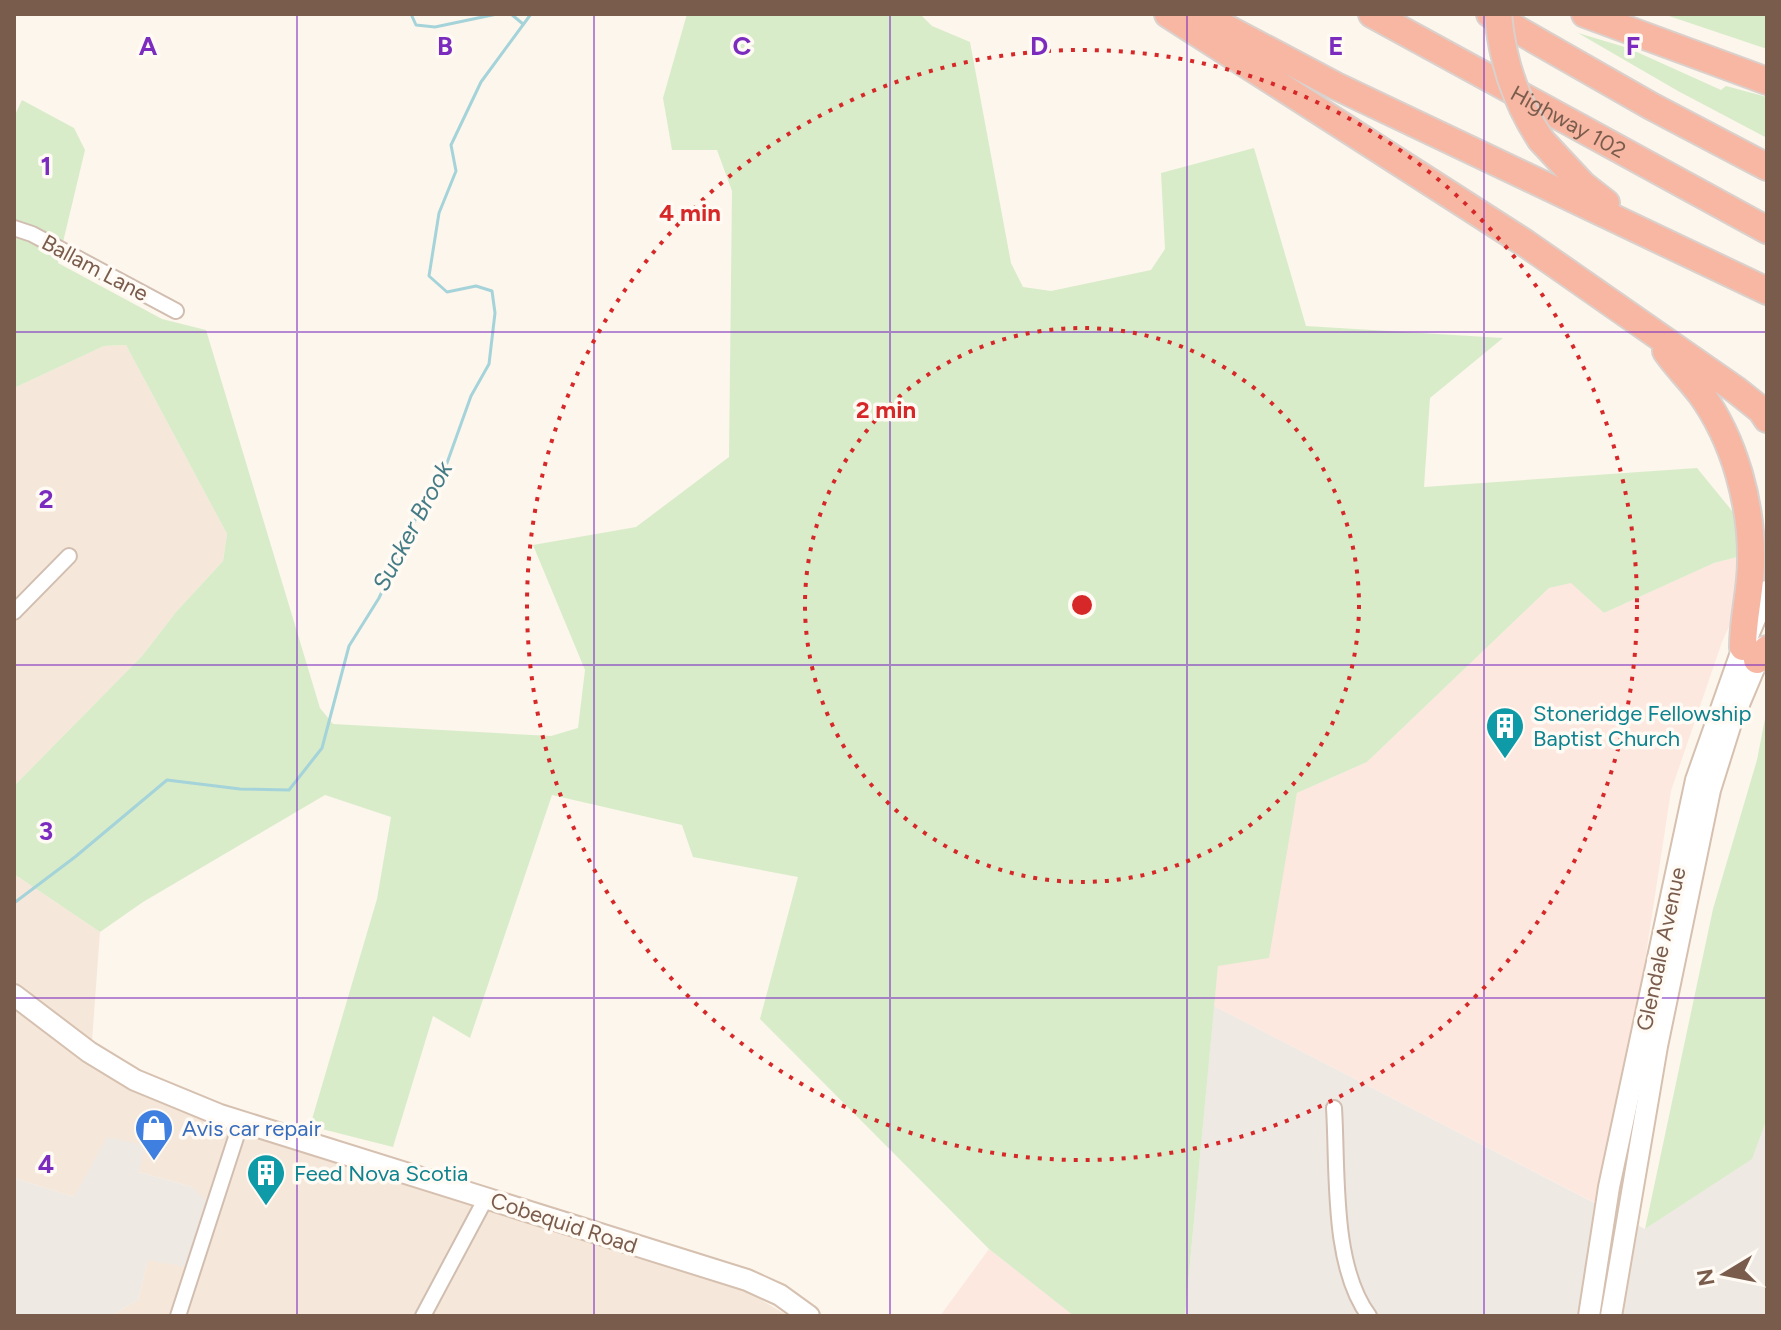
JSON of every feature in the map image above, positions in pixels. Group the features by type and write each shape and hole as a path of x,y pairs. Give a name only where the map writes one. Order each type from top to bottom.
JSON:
{"highway":[{"path":"1168,14 1525,243 1736,390 1761,410 1767,419"},
{"path":"1200,14 1336,86 1767,291"},
{"name":"Highway 102","path":"1372,14 1767,230"},
{"path":"1490,14 1651,106 1767,167"},
{"path":"1498,14 1506,69 1516,96 1541,140 1583,185 1607,204 1692,254"},
{"path":"1585,14 1767,81"},
{"path":"1653,332 1702,394 1721,428 1738,470 1749,517 1751,560 1750,587 1743,617 1758,648"}],"main road":[{"name":"Glendale Avenue","path":"1611,1316 1657,1046 1710,790 1758,648 1767,591"},
{"name":"Glendale Avenue","path":"1587,1309 1609,1187 1696,780 1758,648"},
{"name":"Cobequid Road","path":"14,995 89,1052 135,1080 241,1122 747,1280 780,1295 809,1316"}],"street":[{"name":"Ballam Lane","path":"14,228 32,234 176,311"},
{"path":"14,612 69,556"},
{"path":"1334,1108 1344,1255 1351,1281 1369,1316"},
{"path":"178,1316 241,1122"},
{"path":"423,1316 486,1198"}],"shaded area":[{"path":"126,345 227,534 223,561 176,612 142,656 14,786 14,388 104,346"},
{"path":"1764,550 1722,642 1671,791 1607,1209 1214,1006 1218,966 1293,813 1297,793 1367,762 1549,588 1571,582 1604,613 1714,563"},
{"path":"14,874 100,932 91,1055 244,1125 717,1273 788,1316 110,1316 138,1300 148,1259 192,1187 139,1172 74,1197 14,1178"},
{"path":"1214,1006 1645,1229 1751,1159 1767,1118 1767,1316 1185,1316"},
{"path":"107,1137 145,1145 139,1172 192,1187 210,1204 187,1267 148,1260 138,1300 110,1316 14,1316 14,1178 74,1197"},
{"path":"989,1249 1074,1315 1074,1316 940,1316"}],"green space":[{"path":"687,14 920,14 932,26 970,42 1011,263 1023,287 1051,291 1151,270 1165,249 1161,173 1254,148 1306,326 1503,338 1430,398 1424,487 1697,468 1764,550 1714,563 1604,613 1571,583 1549,588 1367,762 1297,793 1269,958 1218,966 1185,1316 1074,1316 989,1249 760,1019 798,877 693,857 682,825 552,795 470,1038 433,1016 393,1147 310,1126 377,899 391,817 325,795 143,902 100,932 14,874 14,786 142,656 176,612 223,561 227,534 126,345 104,346 14,388 14,117 22,100 74,128 85,150 58,263 162,319 206,330 320,708 333,724 551,736 578,728 585,670 533,545 636,527 729,457 732,191 717,150 672,150 663,98"},
{"path":"1663,14 1767,14 1767,49"},
{"path":"1578,33 1628,48 1721,90 1726,86 1767,97 1767,138 1678,91"},
{"path":"1767,708 1767,1118 1752,1159 1645,1229 1713,909 1757,760"}],"waterway":[{"path":"411,14 416,25 435,27 497,14"},
{"path":"511,14 523,24"},
{"name":"Sucker Brook","path":"14,903 167,780 240,789 289,790 322,748 349,646 379,598 416,518 447,463 471,396 489,364 495,313 492,291 476,286 447,292 429,276 439,213 456,171 451,145 481,82 531,14"}],"place":[{"name":"Stoneridge Fellowship Baptist Church","path":"1505,760"},
{"name":"Avis car repair","path":"154,1162"},
{"name":"Feed Nova Scotia","path":"266,1207"}]}
